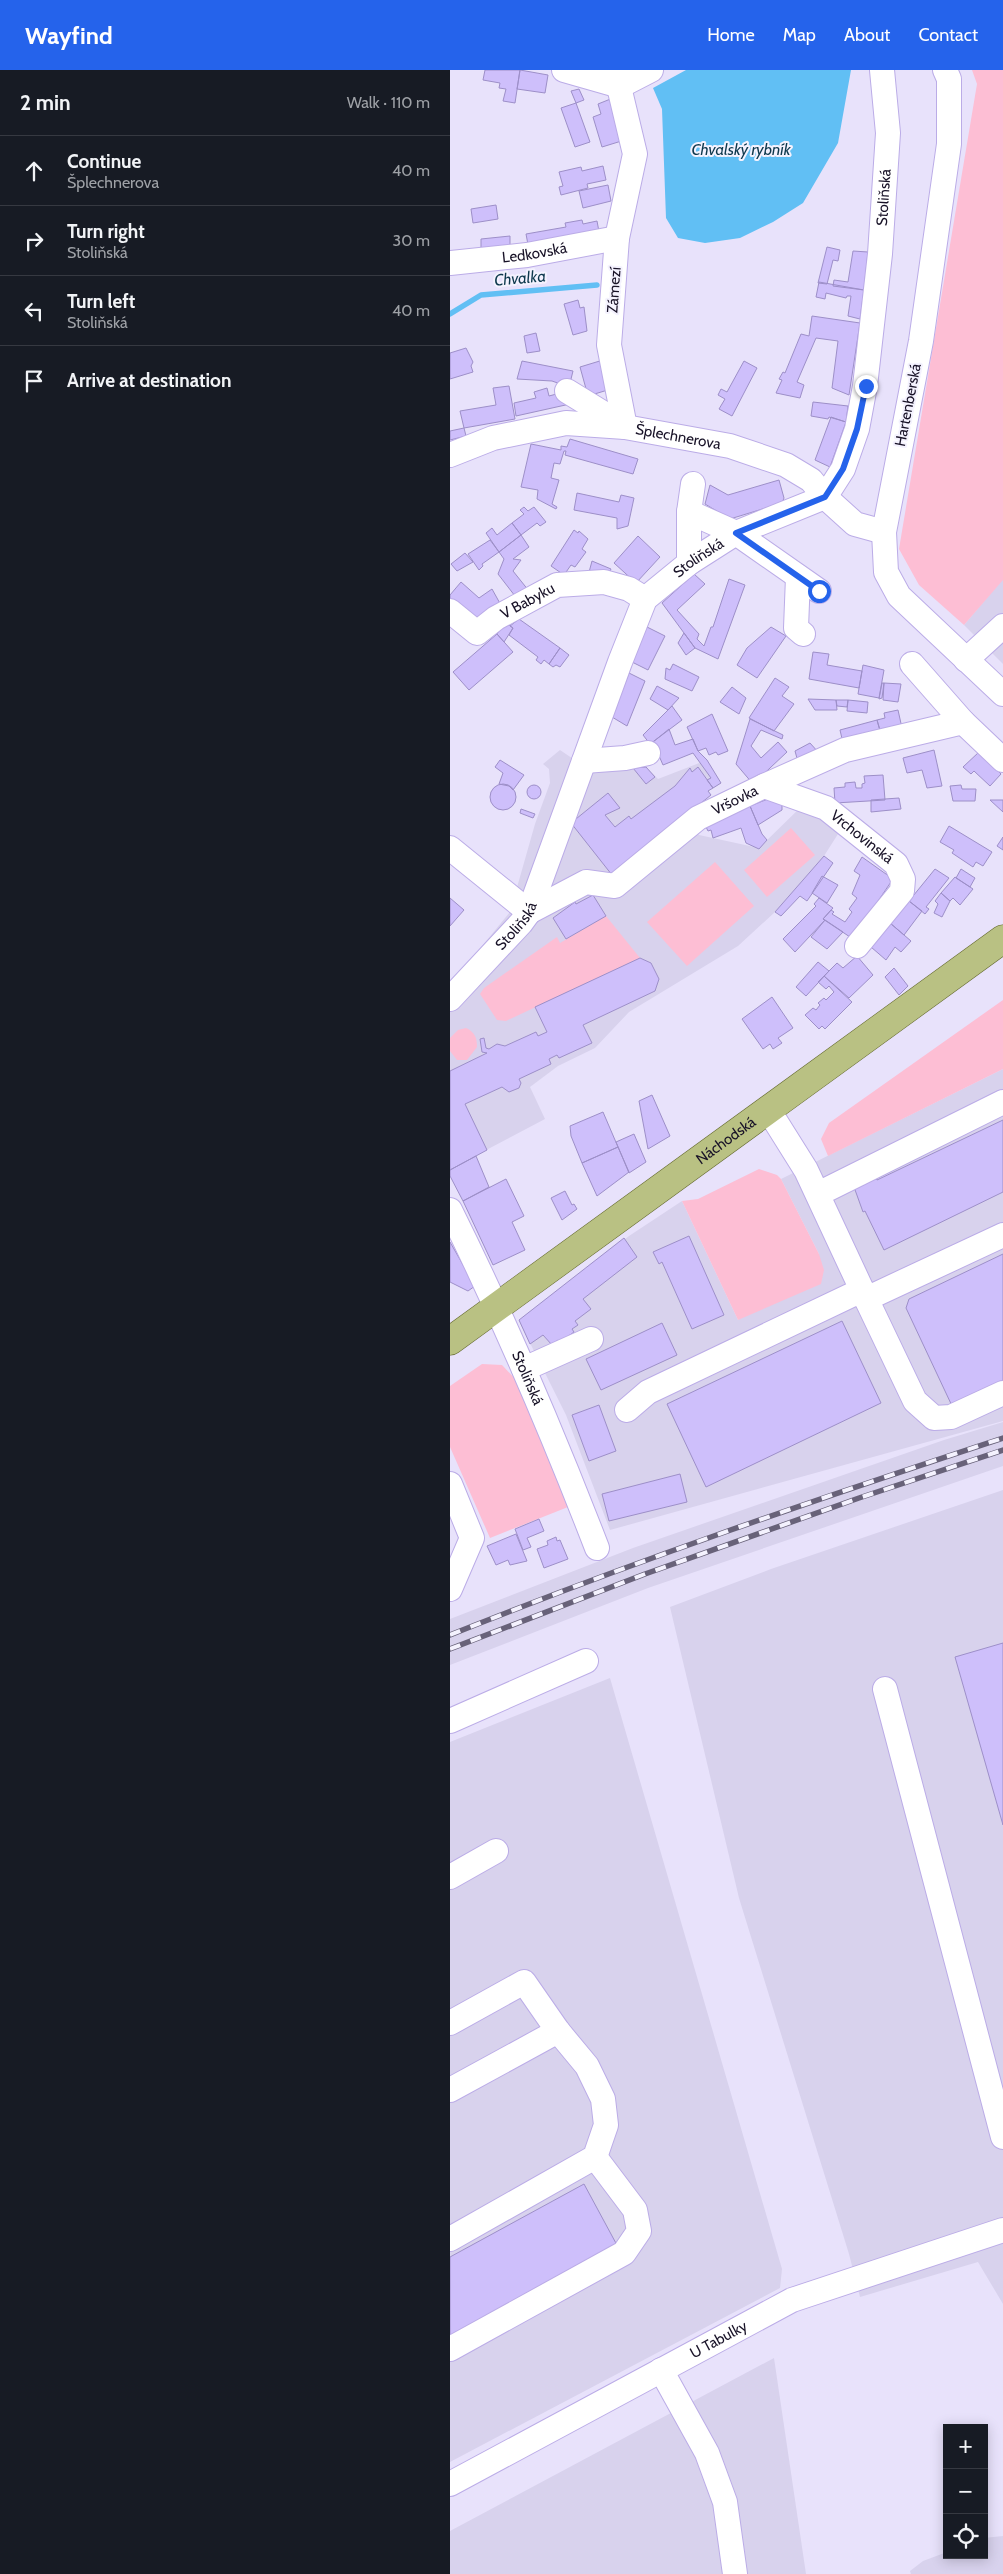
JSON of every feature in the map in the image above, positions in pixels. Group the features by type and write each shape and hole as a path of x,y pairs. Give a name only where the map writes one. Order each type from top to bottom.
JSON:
{"main road":[{"name":"Náchodská","path":"450,1341 1003,939"}],"street":[{"path":"564,70 617,78 651,70"},
{"name":"Stoliňská","path":"450,999 529,912 645,599 689,563 736,533 825,497 843,469 857,429 866,386 880,254 888,133 882,70"},
{"name":"Hartenberská","path":"945,70 949,79 949,144 921,341 884,532 884,560 891,584 909,608 1003,694"},
{"name":"Zámezí","path":"617,78 635,154 618,238 609,345 625,427"},
{"name":"Ledkovská","path":"450,262 528,255 618,238"},
{"path":"568,391 625,427"},
{"name":"Šplechnerova","path":"450,454 493,438 566,423 625,427 730,446 786,465 811,480 825,497 856,524 884,532"},
{"path":"689,563 689,512 693,484"},
{"path":"689,512 736,533 819,591"},
{"path":"798,577 796,628 803,634"},
{"name":"V Babyku","path":"450,611 477,633 496,618 557,585 604,582 629,589 645,599"},
{"path":"966,660 1003,626"},
{"path":"912,664 963,722 1003,760"},
{"name":"Vršovka","path":"529,912 586,882 614,886 698,818 845,750 963,722"},
{"path":"584,761 625,758 648,752"},
{"name":"Vrchovinská","path":"764,786 826,808 896,864 903,879 902,891 856,946"},
{"path":"450,848 529,912"},
{"path":"818,1194 1003,1102"},
{"path":"769,1110 818,1194 915,1401 934,1418 951,1417 1003,1393"},
{"name":"Stoliňská","path":"450,1210 497,1308 555,1440 597,1548"},
{"path":"627,1410 648,1392 864,1294 1003,1235"},
{"path":"524,1369 591,1339"},
{"path":"450,1484 472,1538 450,1589"},
{"path":"450,1721 586,1661"},
{"path":"886,1689 1003,2137"},
{"path":"450,1877 496,1851"},
{"path":"450,2023 524,1982 558,2031 587,2066 603,2099 606,2125 595,2157 450,2239"},
{"path":"450,2090 558,2031"},
{"path":"450,2349 624,2253 639,2231 635,2210 595,2157"},
{"name":"U Tabulky","path":"450,2484 792,2300 1003,2230"},
{"path":"661,2370 707,2453 725,2502 735,2574"}],"shaded area":[{"path":"972,70 1003,70 1003,580 964,625 919,585 899,549 977,84"},
{"path":"1003,575 1003,664 964,625 1002,580"},
{"path":"560,750 591,771 646,767 658,779 707,760 721,783 708,791 711,795 686,818 699,835 759,848 804,804 824,811 838,834 824,856 775,912 738,946 629,1012 595,1048 558,1066 530,1087 545,1119 450,1169 450,985 510,912 535,824 550,783 549,769 543,764"},
{"path":"791,828 815,855 767,897 744,870"},
{"path":"715,862 754,906 687,966 647,922"},
{"path":"606,916 640,958 506,1021 497,1020 480,994 484,988 557,937 560,943"},
{"path":"1003,1000 1003,1069 828,1156 821,1139 829,1123"},
{"path":"466,1028 472,1031 475,1036 477,1047 467,1060 457,1060 450,1051 450,1038 458,1030"},
{"path":"1003,1069 1003,1421 610,1530 566,1415 519,1321 629,1236 682,1201 738,1320 819,1254 781,1179"},
{"path":"759,1169 777,1175 781,1179 819,1254 824,1270 821,1284 738,1320 682,1201 698,1199"},
{"path":"482,1364 502,1365 520,1384 568,1507 490,1538 450,1447 450,1386"},
{"path":"1003,1422 1003,1466 648,1588 450,1665 450,1619 633,1548 944,1440"},
{"path":"1003,1490 1003,2304 978,2262 860,2297 849,2254 739,1898 670,1607 771,1569"},
{"path":"610,1678 782,2269 780,2288 450,2462 450,1742"},
{"path":"774,2358 806,2574 450,2574 450,2531"},
{"path":"1003,2536 1003,2574 911,2574 910,2571 923,2561 943,2554 943,2559 988,2559 988,2538"}],"water":[{"name":"Chvalský rybník","path":"686,70 851,70 838,143 803,203 773,222 740,238 705,243 678,238 666,218 662,109 653,88"}],"building":[{"path":"485,70 520,70 515,103 503,101 506,89 499,88 500,83 483,80"},
{"path":"520,70 548,75 545,93 517,89"},
{"path":"579,89 584,100 576,103 571,91"},
{"path":"613,98 628,139 602,147 593,117 601,114 598,104"},
{"path":"576,103 590,142 575,147 561,108"},
{"path":"603,166 606,180 587,184 588,188 561,195 559,187 563,186 559,172 581,167 582,171"},
{"path":"608,185 611,201 583,208 579,191"},
{"path":"496,205 498,219 473,223 471,209"},
{"path":"582,220 583,224 597,221 600,237 529,250 526,234 566,227 565,223"},
{"path":"510,236 510,251 481,252 481,239"},
{"path":"827,247 840,250 838,261 833,260 827,284 818,283"},
{"path":"853,251 868,252 864,290 833,286 834,280 848,282"},
{"path":"819,282 864,290 860,319 848,316 851,296 846,298 826,293 825,299 816,297"},
{"path":"578,300 580,308 584,307 587,331 573,335 564,304"},
{"path":"812,316 860,323 849,395 832,388 838,341 816,338 797,382 804,385 800,398 776,393 782,380 779,379 783,372 785,373 801,334 809,336"},
{"path":"536,333 540,351 527,353 524,336"},
{"path":"466,348 473,362 471,366 473,372 450,379 450,353"},
{"path":"603,360 611,389 588,396 580,367"},
{"path":"522,361 573,371 569,387 552,381 517,379"},
{"path":"744,361 757,368 732,416 719,409 725,399 718,395 721,389 727,392"},
{"path":"509,386 515,419 464,428 460,411 496,405 493,388"},
{"path":"547,388 549,396 564,392 570,404 516,416 514,403 536,398 534,392"},
{"path":"813,402 848,406 846,422 829,417 828,419 811,416"},
{"path":"831,417 846,422 830,467 815,460"},
{"path":"464,428 466,436 450,440 450,431"},
{"path":"570,439 638,459 633,474 565,455 566,451 564,451 560,464 554,463 551,478 559,480 552,504 557,507 556,509 537,499 538,490 521,487 531,444 561,450 561,446 567,447"},
{"path":"779,480 784,498 782,503 730,519 705,504 710,485 728,495"},
{"path":"577,493 619,502 621,495 634,498 628,526 617,529 617,518 574,510"},
{"path":"524,507 528,511 534,507 546,522 540,526 537,523 521,535 512,523 524,514 520,510"},
{"path":"512,523 521,535 499,552 486,533 492,528 497,535"},
{"path":"574,530 578,533 579,531 588,539 582,549 586,552 575,567 571,565 564,575 551,566"},
{"path":"521,535 529,547 513,559 521,560 513,571 529,591 515,596 498,574 504,559 499,552"},
{"path":"638,536 660,557 636,583 614,563"},
{"path":"490,540 499,552 482,564 483,566 479,570 468,554"},
{"path":"465,553 473,562 457,571 451,564"},
{"path":"592,561 611,569 607,577 588,576"},
{"path":"694,574 705,584 677,610 699,634 697,639 704,646 711,627 713,627 729,579 745,585 718,659 695,648 662,603"},
{"path":"461,582 479,598 492,589 502,607 477,623 450,599 450,595"},
{"path":"519,619 560,648 549,664 544,660 541,664 536,660 538,657 509,635 513,628 510,626"},
{"path":"505,622 513,628 504,642 497,634"},
{"path":"645,626 665,636 648,670 628,660"},
{"path":"771,627 786,636 757,678 737,665 747,648"},
{"path":"684,633 695,648 686,655 678,643"},
{"path":"497,634 513,652 469,690 453,672"},
{"path":"560,648 569,655 560,667 556,665 553,667 549,664"},
{"path":"813,652 829,654 827,665 862,671 859,688 809,679"},
{"path":"673,664 699,677 692,691 665,679 666,668 670,670"},
{"path":"863,665 884,670 879,698 858,694"},
{"path":"629,673 645,681 627,726 612,717"},
{"path":"775,678 789,687 782,696 794,704 774,731 749,718"},
{"path":"882,683 884,683 882,698 879,699"},
{"path":"884,683 901,684 898,702 883,700"},
{"path":"657,686 679,698 668,710 650,699"},
{"path":"732,687 746,698 739,714 720,702"},
{"path":"808,699 836,700 837,710 815,710"},
{"path":"836,700 848,700 847,707 837,706"},
{"path":"848,700 868,702 867,713 847,711"},
{"path":"672,706 682,720 650,744 643,735"},
{"path":"898,710 902,728 881,734 877,720 885,718 884,713"},
{"path":"712,714 728,751 718,755 716,752 709,755 706,748 698,751 687,727"},
{"path":"750,719 783,735 782,739 761,730 751,746 761,758 778,742 787,752 753,784 736,764"},
{"path":"877,720 881,734 843,743 840,730"},
{"path":"669,729 675,745 693,739 698,751 707,760 721,783 713,788 707,780 711,778 693,753 663,765 653,742"},
{"path":"810,743 819,753 798,762 795,751"},
{"path":"934,750 942,786 927,788 922,770 907,773 903,758"},
{"path":"979,752 1001,774 990,786 974,771 971,774 963,767"},
{"path":"500,760 524,775 513,790 509,786 499,784 503,773 495,767"},
{"path":"646,767 655,777 646,784 633,768"},
{"path":"698,767 713,788 708,791 711,795 612,875 571,823 608,793 620,808 605,815 615,827 629,816 631,819 675,786 690,768 692,772"},
{"path":"883,775 885,800 835,803 834,788 845,787 845,783 855,782 856,788 862,788 862,784 865,783 864,776"},
{"path":"503,784 512,788 516,797 512,806 503,810 494,806 490,797 494,788"},
{"path":"531,785 537,785 541,792 537,799 531,799 527,795 527,789"},
{"path":"961,785 962,789 976,789 975,801 953,801 950,786"},
{"path":"773,797 782,799 782,810 758,825 750,806"},
{"path":"899,798 901,809 871,812 871,800"},
{"path":"990,800 1003,800 1003,812"},
{"path":"750,806 762,834 767,840 759,849 746,843 741,828 713,838 711,830 708,831 706,827 715,819"},
{"path":"521,809 535,814 533,818 520,813"},
{"path":"949,826 992,852 983,866 976,862 973,867 952,853 954,850 940,842"},
{"path":"1003,837 1003,850 997,846"},
{"path":"824,856 833,863 807,901 800,896 781,916 775,912"},
{"path":"862,857 893,879 859,929 850,937 823,919 831,910 834,912 832,914 845,922 852,912 849,909 857,898 852,894 860,875 854,871"},
{"path":"935,869 949,878 926,907 929,909 925,914 909,901"},
{"path":"961,869 975,878 970,887 956,878"},
{"path":"822,876 838,885 827,903 812,893"},
{"path":"955,877 973,889 960,905 953,898 950,901 941,893"},
{"path":"941,893 950,901 942,917 934,913 938,904 935,901"},
{"path":"593,895 606,916 566,939 553,918 575,902 576,904"},
{"path":"450,898 464,910 450,926"},
{"path":"819,898 833,908 823,919 825,920 795,952 783,939 816,906 814,904"},
{"path":"909,901 922,911 904,935 890,923"},
{"path":"825,920 843,932 827,949 811,937"},
{"path":"890,923 911,941 901,952 895,947 886,960 871,947"},
{"path":"857,956 873,975 849,998 824,976 837,963 843,968"},
{"path":"640,958 651,963 659,979 655,991 583,1025 592,1043 559,1058 557,1055 549,1059 551,1064 519,1079 521,1083 519,1088 509,1092 502,1087 465,1104 487,1150 450,1170 450,1071 487,1053 482,1052 480,1039 484,1038 486,1048 489,1049 497,1044 505,1046 536,1032 538,1036 547,1032 535,1007"},
{"path":"818,962 829,971 806,996 796,987"},
{"path":"894,968 908,986 899,995 885,977"},
{"path":"824,976 852,1002 825,1029 822,1026 819,1029 805,1015 813,1008 816,1010 820,1005 818,1003 824,998 826,1000 834,992 829,986 826,989 818,982"},
{"path":"772,997 793,1028 778,1038 782,1043 773,1049 770,1044 763,1049 742,1019"},
{"path":"652,1095 670,1136 648,1149 639,1101"},
{"path":"603,1112 618,1147 582,1163 571,1136 570,1126"},
{"path":"1003,1120 1003,1192 884,1250 865,1211 863,1212 854,1187 875,1177 877,1180"},
{"path":"634,1134 646,1162 629,1173 616,1142"},
{"path":"618,1147 629,1172 597,1196 582,1163"},
{"path":"476,1156 489,1187 463,1201 450,1176 450,1170"},
{"path":"506,1179 524,1216 512,1222 525,1250 493,1265 463,1201"},
{"path":"565,1191 572,1205 574,1204 577,1209 562,1220 551,1198"},
{"path":"689,1236 724,1315 692,1329 662,1262 659,1264 653,1252"},
{"path":"624,1238 637,1257 583,1299 591,1309 575,1321 578,1325 572,1329 574,1332 552,1345 543,1335 530,1344 519,1320"},
{"path":"450,1242 475,1286 468,1291 450,1282"},
{"path":"1003,1254 1003,1384 953,1408 906,1308 909,1299"},
{"path":"842,1321 881,1403 706,1487 667,1404"},
{"path":"662,1323 677,1355 601,1390 586,1359"},
{"path":"599,1405 616,1451 589,1461 572,1415"},
{"path":"680,1474 687,1502 609,1521 602,1494"},
{"path":"539,1519 544,1531 527,1538 531,1547 523,1550 515,1529"},
{"path":"516,1534 527,1561 510,1565 508,1560 496,1565 487,1546"},
{"path":"556,1537 557,1541 560,1540 568,1559 544,1568 537,1549 548,1545 547,1541"},
{"path":"1003,1643 1003,1825 955,1657"},
{"path":"584,2184 618,2247 450,2339 450,2257"}],"waterway":[{"name":"Chvalka","path":"450,314 481,295 597,285"}],"railway":[{"path":"450,1635 587,1582 725,1532 1003,1438"},
{"path":"450,1649 645,1574 859,1498 1003,1450"}],"route":[{"path":"819,591 736,533 825,497 843,469 857,429 866,386"}]}
